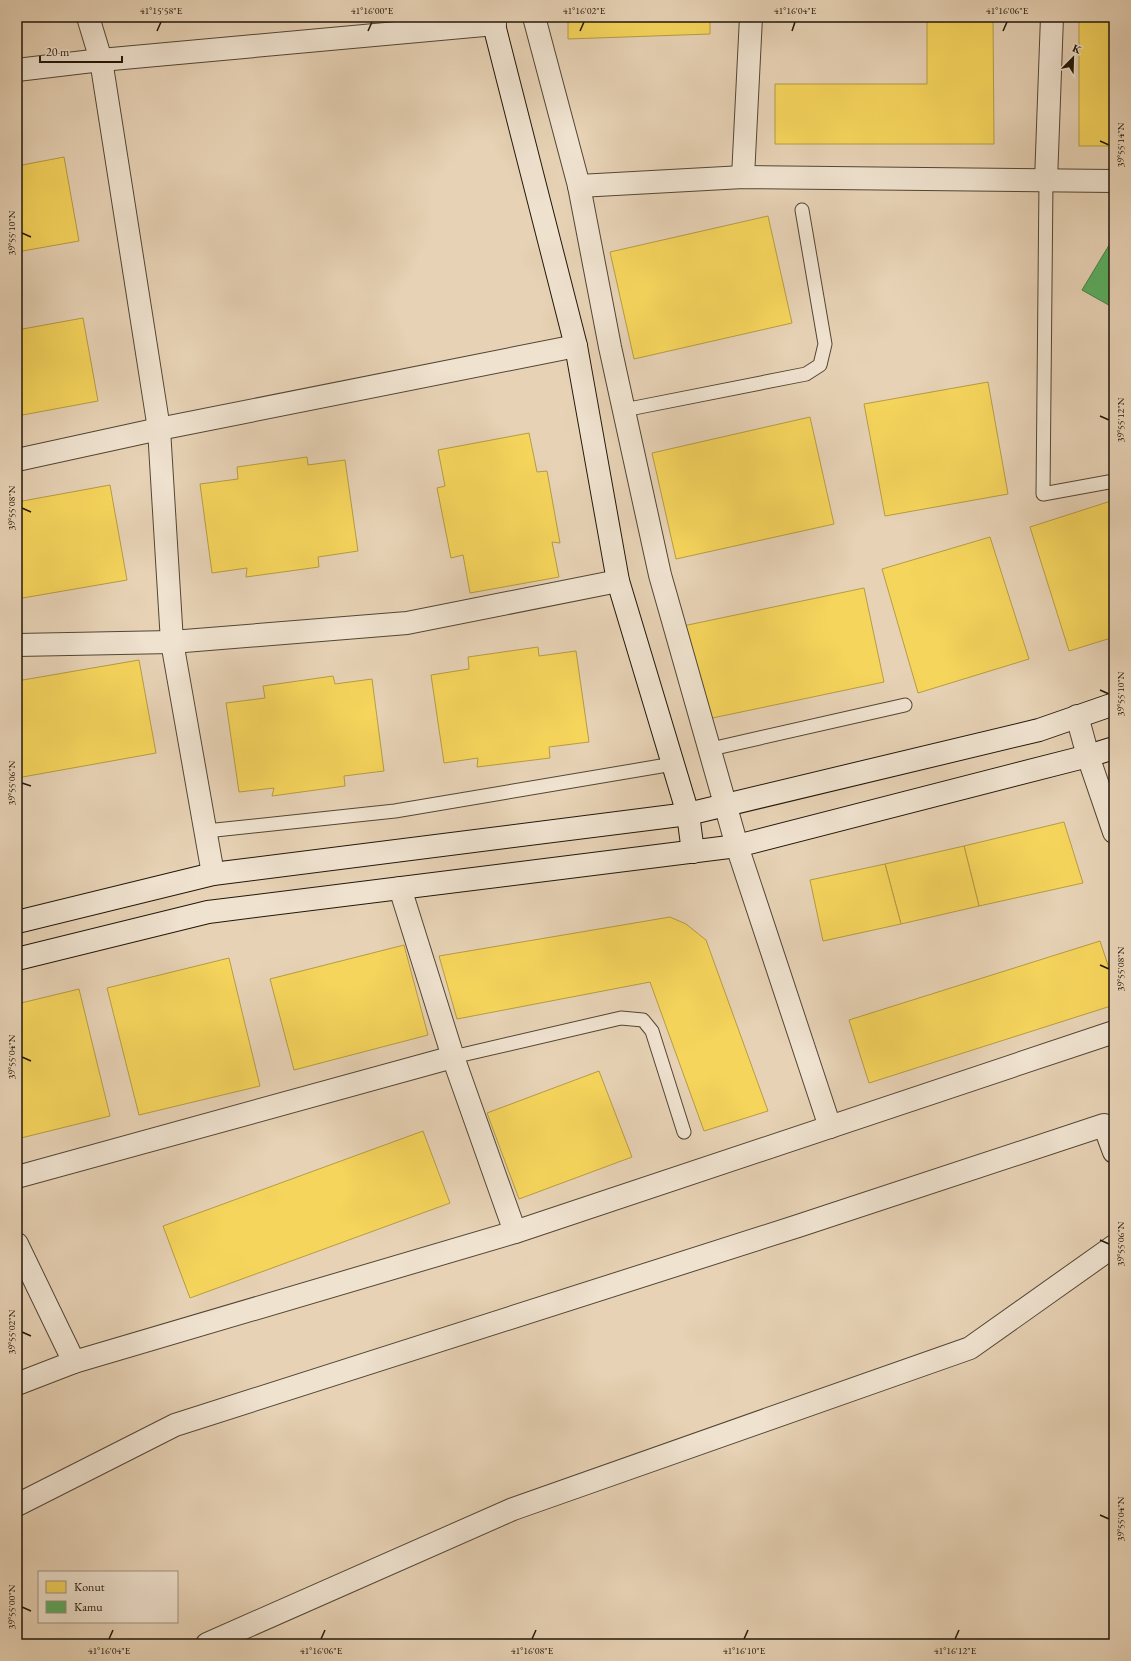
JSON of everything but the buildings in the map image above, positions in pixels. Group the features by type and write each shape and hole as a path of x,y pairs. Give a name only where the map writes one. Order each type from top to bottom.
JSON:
{"street":[{"path":"88,17 101,60 159,429 172,642 213,874"},
{"path":"534,17 579,186 624,410 660,575 727,805 737,846 830,1127"},
{"path":"743,177 750,17"},
{"path":"1046,181 1052,17"},
{"path":"17,70 101,60 494,21 576,346 618,581 688,814 693,852"},
{"path":"579,186 743,177 1114,181"},
{"path":"17,460 159,429 576,346"},
{"path":"17,645 172,642 406,623 618,581"},
{"path":"17,922 213,874 688,814 1039,730 1114,704"},
{"path":"1076,716 1114,832"},
{"path":"17,959 208,912 737,846 1088,756 1114,748"},
{"path":"400,888 453,1057 515,1232"},
{"path":"17,1384 74,1362 515,1232 1114,1032"},
{"path":"17,1177 453,1057"},
{"path":"17,1505 175,1424 806,1223 1104,1125 1114,1152"},
{"path":"17,1244 74,1362"},
{"path":"207,1644 514,1509 970,1348 1114,1246"}],"lane":[{"path":"1046,181 1043,494 1114,481"},
{"path":"624,410 806,374 820,365 825,344 802,210"},
{"path":"710,749 905,705"},
{"path":"206,831 395,811 673,764"},
{"path":"453,1057 620,1018 643,1020 652,1031 684,1132"}]}
